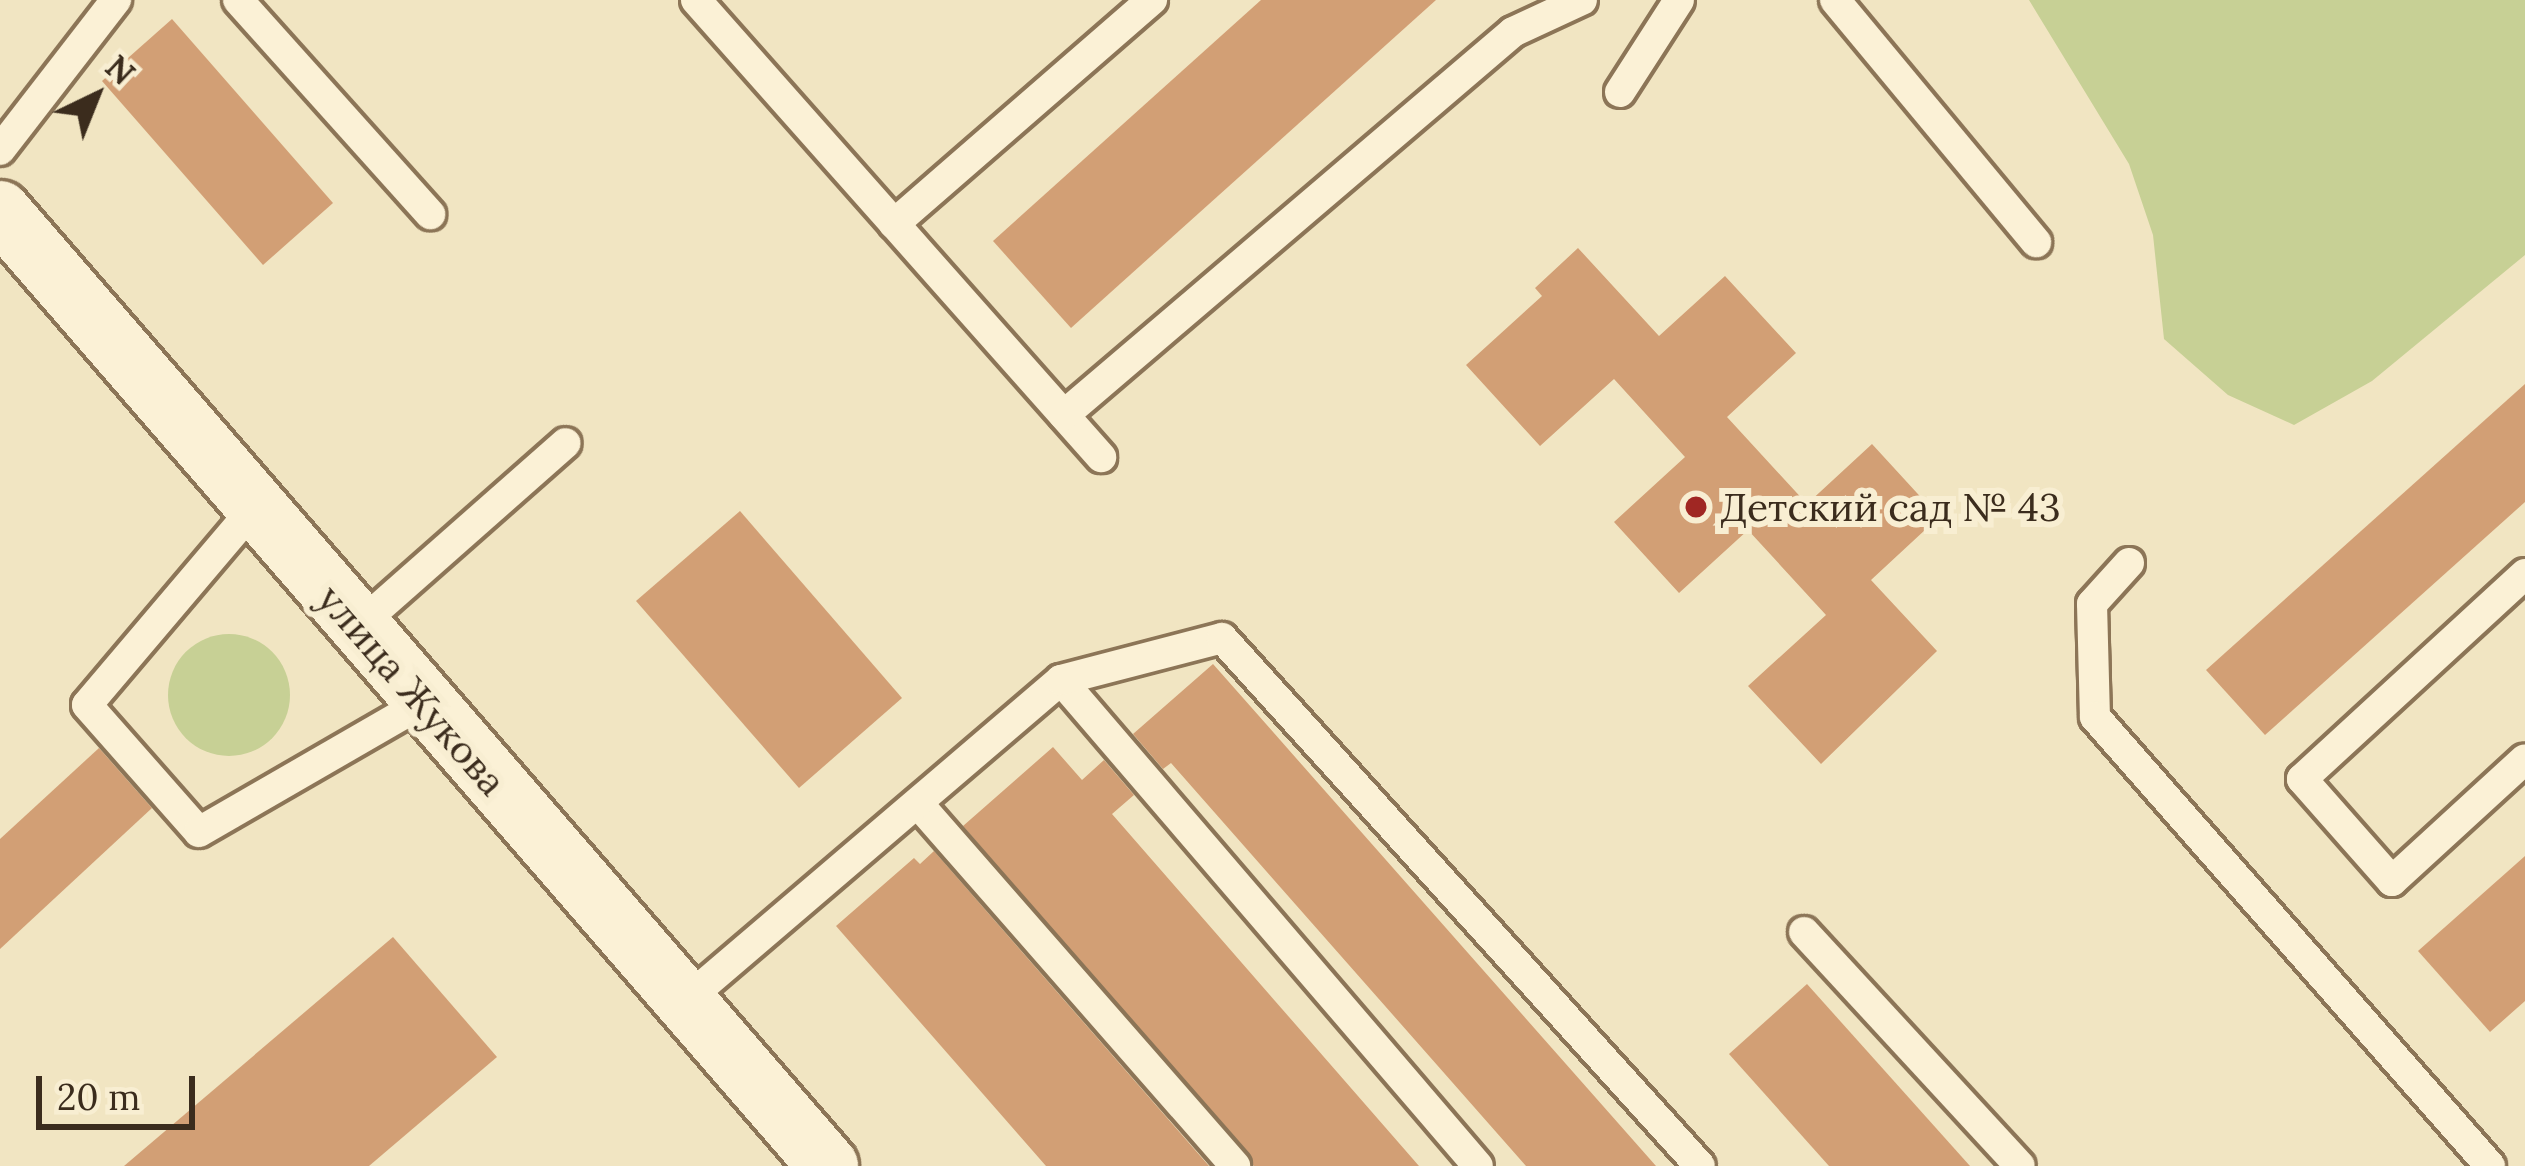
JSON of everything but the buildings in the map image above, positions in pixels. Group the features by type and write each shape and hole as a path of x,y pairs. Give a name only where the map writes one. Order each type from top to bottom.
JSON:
{"street":[{"name":"улица Жукова","path":"0,212 828,1166"}],"lane":[{"path":"0,150 116,0"},
{"path":"238,0 430,214"},
{"path":"696,0 1101,457"},
{"path":"894,224 1152,0"},
{"path":"1064,415 1513,32 1582,0"},
{"path":"1620,92 1679,0"},
{"path":"1835,0 2036,242"},
{"path":"357,627 566,443"},
{"path":"254,508 87,705 199,832 422,703"},
{"path":"2128,563 2092,604 2095,717 2490,1166"},
{"path":"2525,574 2302,779 2392,880 2525,759"},
{"path":"685,1001 921,807 1061,680 1222,638 1700,1166"},
{"path":"1061,680 1478,1166"},
{"path":"921,807 1234,1166"},
{"path":"1804,932 2020,1166"}],"green space":[{"path":"2029,0 2525,0 2525,255 2372,381 2294,425 2228,395 2164,339 2153,235 2129,164"},
{"path":"229,634 253,638 272,652 286,671 290,695 286,719 272,738 253,752 229,756 205,752 186,738 172,719 168,695 172,671 186,652 205,638"}],"place":[{"name":"Детский сад № 43","path":"1696,507"}]}
